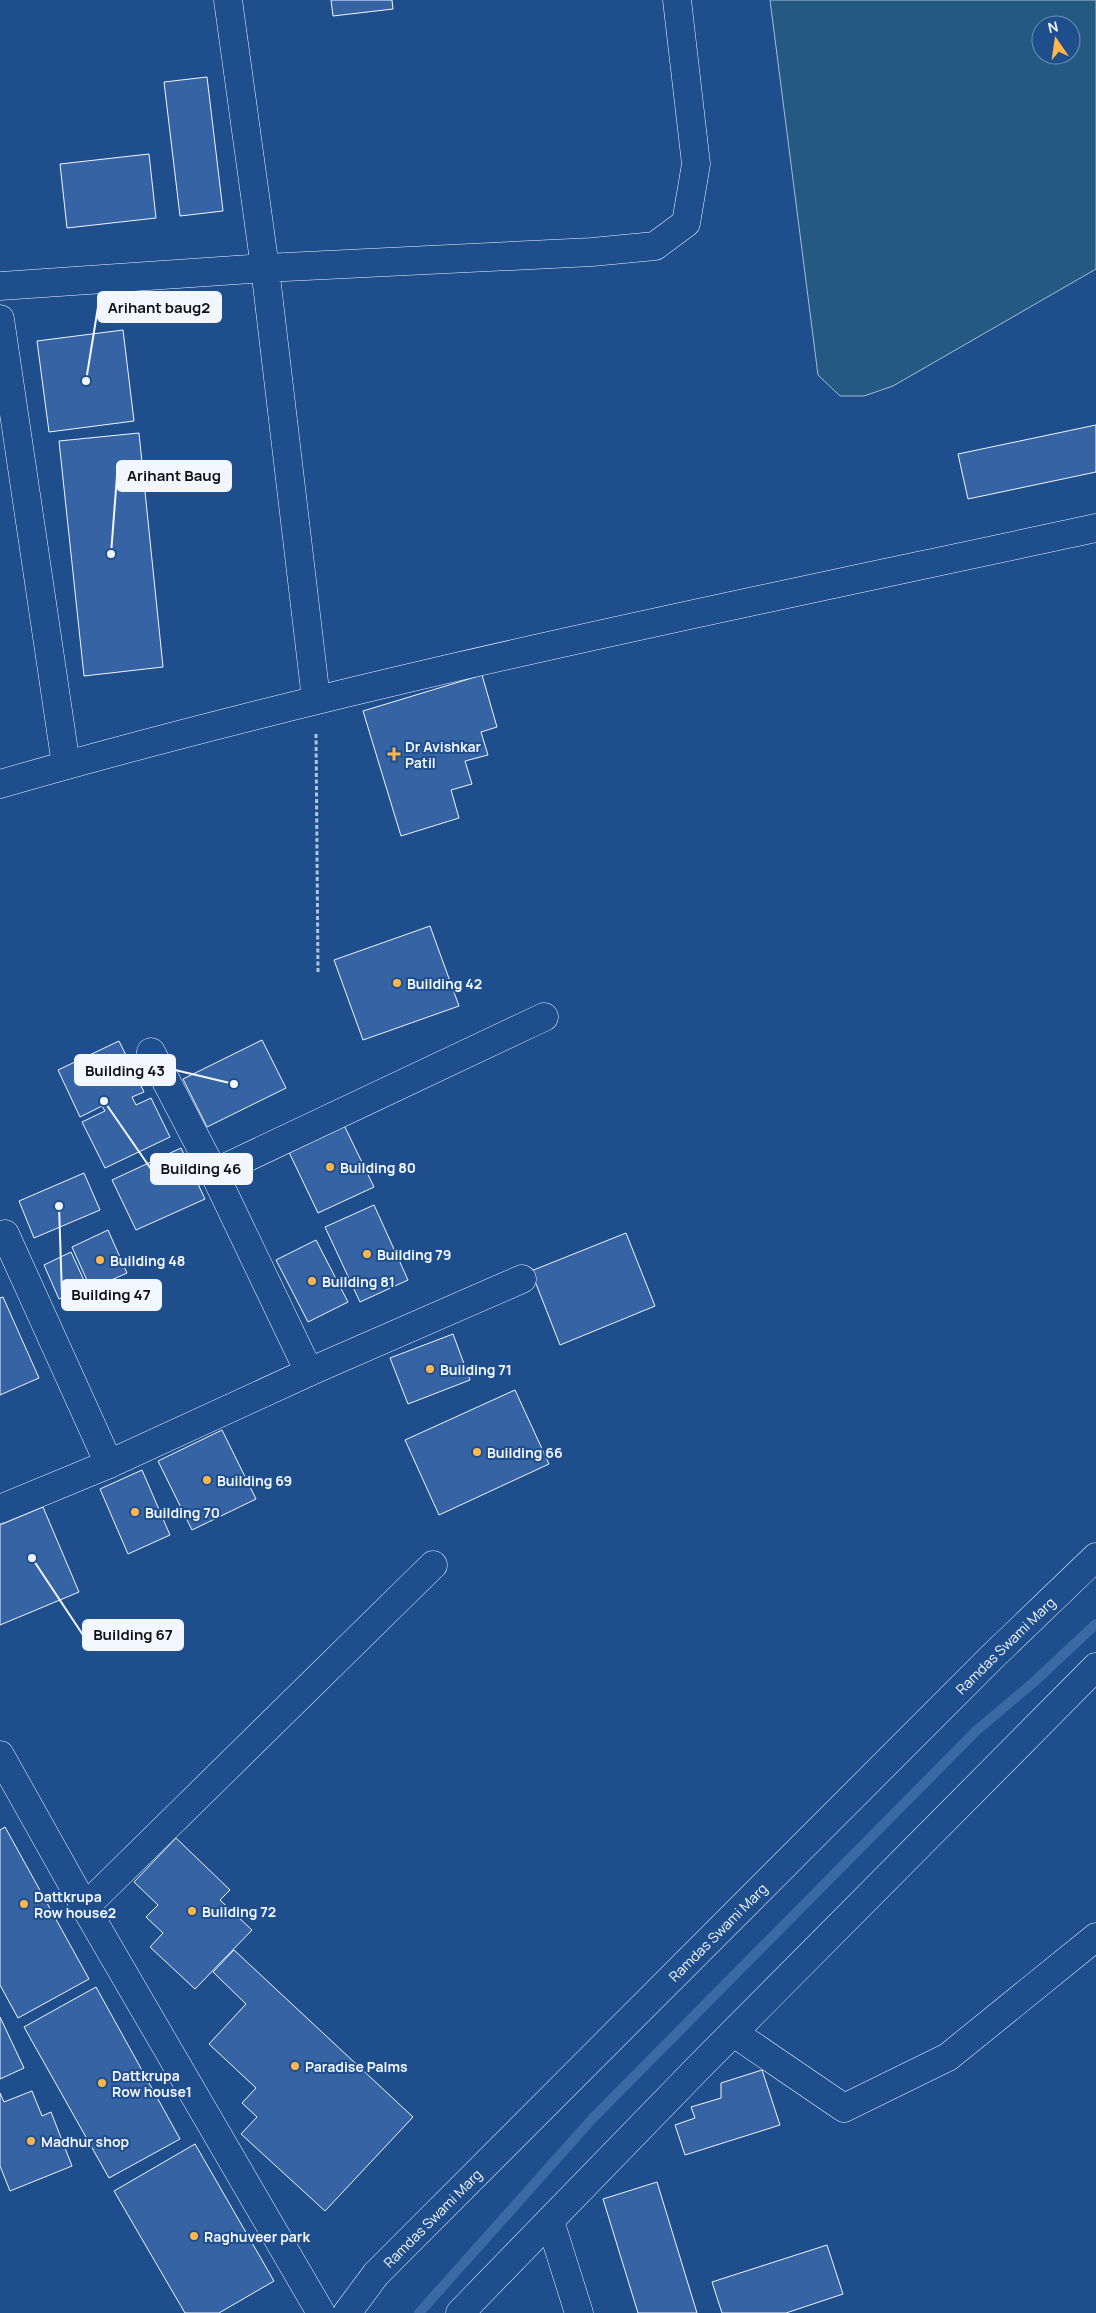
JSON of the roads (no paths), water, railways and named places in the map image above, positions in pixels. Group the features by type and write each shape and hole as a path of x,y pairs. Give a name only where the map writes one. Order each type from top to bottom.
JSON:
{"street":[{"path":"228,0 265,268 316,699"},
{"path":"0,286 265,268 592,252 655,246 686,223 696,164 677,0"},
{"path":"0,319 66,765"},
{"path":"0,784 316,699 449,667 1096,528"},
{"path":"214,1173 544,1017"},
{"path":"151,1052 214,1173 309,1372"},
{"path":"5,1234 109,1464"},
{"path":"0,1509 109,1464 309,1372 522,1279"},
{"name":"Ramdas Swami Marg","path":"347,2313 376,2274 992,1656 1096,1557"},
{"path":"86,1907 433,1565"},
{"path":"460,2313 734,2032 1096,1667"},
{"path":"0,1755 321,2313"},
{"path":"734,2032 844,2108 948,2057 1096,1937"},
{"path":"550,2221 579,2313"}],"waterway":[{"path":"419,2313 593,2118 976,1731 1034,1682 1096,1624"}],"place":[{"name":"Arihant baug2","path":"86,381"},
{"name":"Arihant Baug","path":"111,554"},
{"name":"Dr Avishkar Patil","path":"394,754"},
{"name":"Building 42","path":"397,983"},
{"name":"Building 43","path":"234,1084"},
{"name":"Building 46","path":"104,1101"},
{"name":"Building 80","path":"330,1167"},
{"name":"Building 47","path":"59,1206"},
{"name":"Building 79","path":"367,1254"},
{"name":"Building 48","path":"100,1260"},
{"name":"Building 81","path":"312,1281"},
{"name":"Building 71","path":"430,1369"},
{"name":"Building 66","path":"477,1452"},
{"name":"Building 69","path":"207,1480"},
{"name":"Building 70","path":"135,1512"},
{"name":"Building 67","path":"32,1558"},
{"name":"Dattkrupa Row house2","path":"24,1904"},
{"name":"Building 72","path":"192,1911"},
{"name":"Paradise Palms","path":"295,2066"},
{"name":"Dattkrupa Row house1","path":"102,2083"},
{"name":"Madhur shop","path":"31,2141"},
{"name":"Raghuveer park","path":"194,2236"}]}
